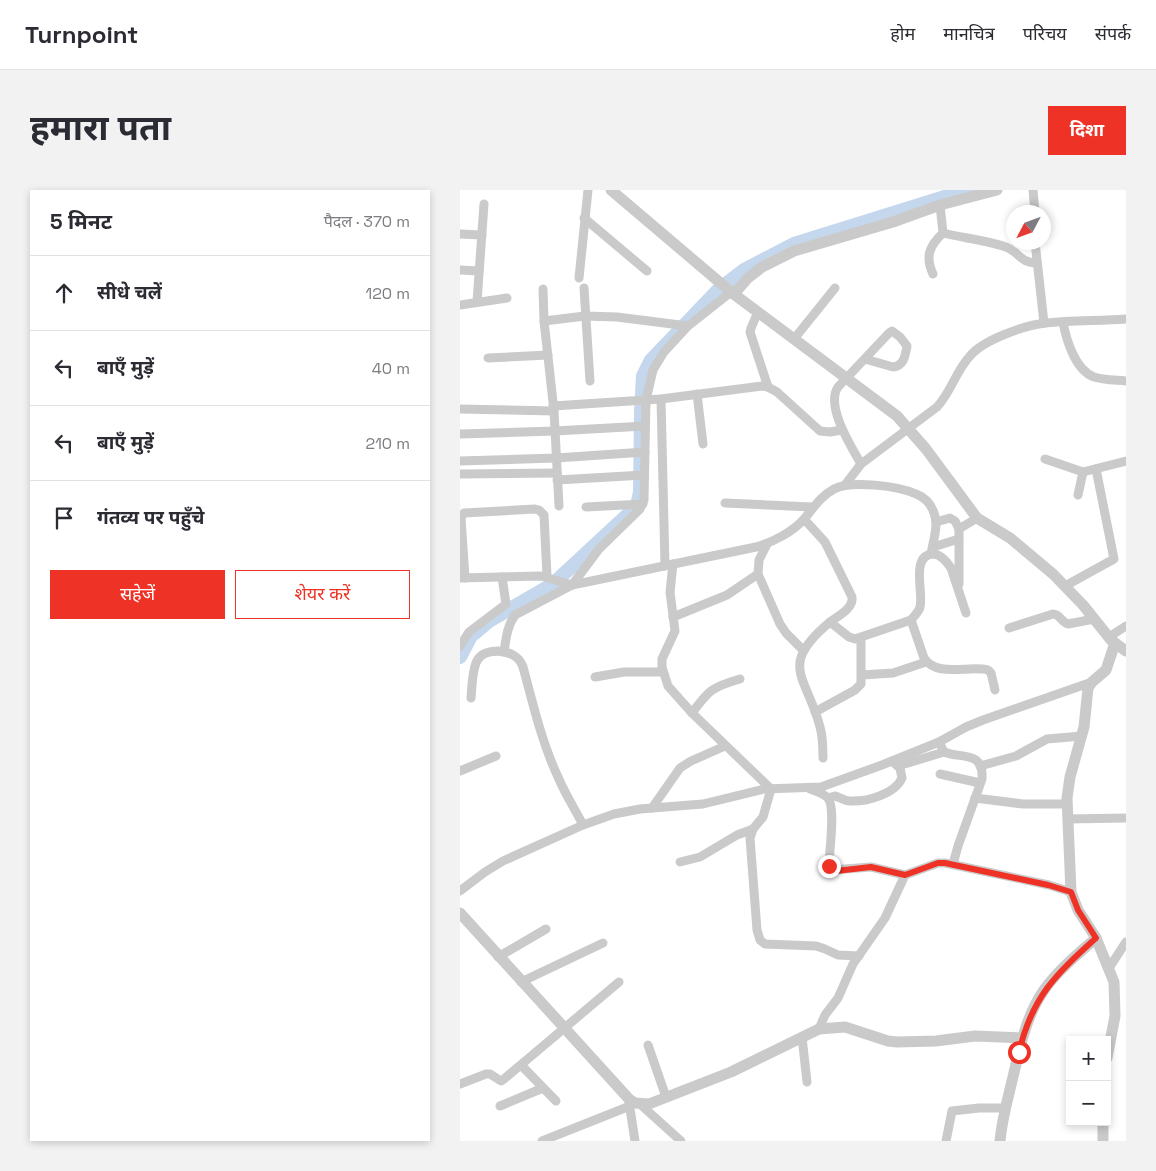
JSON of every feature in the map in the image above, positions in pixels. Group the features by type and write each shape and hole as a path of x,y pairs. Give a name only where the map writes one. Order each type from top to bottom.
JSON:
{"street":[{"path":"579,278 588,190"},
{"path":"611,190 729,290 886,407 910,429 977,518 1026,550 1065,586 1112,640 1126,651"},
{"path":"572,585 599,549 637,513 643,504 646,400 649,382 657,361 688,326 729,290 762,267 794,251 893,222 940,205 997,190"},
{"path":"1033,190 1034,205"},
{"path":"477,302 484,204"},
{"path":"940,205 943,233"},
{"path":"584,218 648,271"},
{"path":"943,233 1006,248 1030,263 1037,263"},
{"path":"933,274 928,254 936,240 943,233"},
{"path":"460,234 482,236"},
{"path":"1036,250 1044,323"},
{"path":"460,270 479,271"},
{"path":"584,288 590,380"},
{"path":"794,339 835,288"},
{"path":"544,289 544,321 554,408 559,506"},
{"path":"460,305 507,298"},
{"path":"758,312 750,332 768,387"},
{"path":"544,321 586,316 688,326"},
{"path":"844,485 862,464 910,429 946,398 963,364 978,348 996,338 1044,323 1126,320"},
{"path":"1063,322 1068,344 1080,365 1091,376 1126,381"},
{"path":"862,464 842,430 834,398 835,392 846,378 892,331 907,346 904,361 897,367 865,359"},
{"path":"488,358 548,355"},
{"path":"460,409 554,408 661,399 762,386 768,387 784,398 820,431 842,430"},
{"path":"697,394 703,444"},
{"path":"661,399 670,592 675,631 662,658 663,672 668,686 692,713 771,789"},
{"path":"460,434 645,426"},
{"path":"460,461 556,458 645,452"},
{"path":"1046,459 1083,472 1126,461"},
{"path":"1065,586 1114,559 1096,469"},
{"path":"1078,495 1083,472"},
{"path":"460,474 557,477 644,475"},
{"path":"504,652 507,630 510,621 515,615 572,585 768,544 804,519 823,496 844,485 855,483 909,491 927,500 936,522 932,551"},
{"path":"725,503 812,507"},
{"path":"586,507 643,504"},
{"path":"550,577 544,516 539,510 464,513 462,518 463,578 550,577 572,585"},
{"path":"959,529 977,518"},
{"path":"804,519 825,542 853,601 851,606 818,632 800,658 799,670 801,679 821,729 823,758"},
{"path":"936,522 953,519 959,529 956,572 959,592 966,613"},
{"path":"830,622 850,637 861,638 911,620 921,607 919,567 925,557 932,551 959,539"},
{"path":"768,544 759,560 758,574 780,624 786,633 804,650"},
{"path":"932,551 942,557 956,572"},
{"path":"673,617 727,595 758,574"},
{"path":"460,646 469,632 504,606 502,577"},
{"path":"1009,628 1053,614 1058,615 1068,624 1094,619"},
{"path":"911,620 926,662 937,668 988,670 991,673 995,690"},
{"path":"1111,1037 1115,1016 1114,982 1096,938 1078,910 1071,892 1067,804 1070,777 1085,721 1088,688 1106,670 1112,640 1126,626"},
{"path":"815,712 855,690 861,684 861,638"},
{"path":"470,698 476,663 480,656 496,651 513,655 520,660 552,764 583,825"},
{"path":"862,676 893,673 926,662"},
{"path":"595,677 624,672 663,672"},
{"path":"692,713 715,687 740,679"},
{"path":"895,764 983,720 1092,682"},
{"path":"980,766 1016,756 1047,739 1082,736"},
{"path":"939,742 944,752"},
{"path":"652,808 684,764 726,746"},
{"path":"460,891 503,860 583,825 614,814 652,808 703,804 771,789 809,788 831,784 895,764 944,752 975,759 982,771 954,864"},
{"path":"460,771 496,756"},
{"path":"809,788 828,798 835,796 850,801 878,796 890,790 901,781 902,774 895,764"},
{"path":"940,774 980,782"},
{"path":"771,789 763,817 753,829 750,838 757,930 760,940 765,944 816,946 838,955 859,956"},
{"path":"828,798 831,809 830,869 836,871 871,867 905,875 938,863 954,864 967,869 1048,885 1071,892"},
{"path":"975,798 1023,804 1067,804"},
{"path":"1068,818 1126,818"},
{"path":"680,862 700,857 737,835 753,829"},
{"path":"819,1029 825,1014 838,998 859,956 885,918 905,875"},
{"path":"460,913 633,1103 680,1141"},
{"path":"498,956 546,928"},
{"path":"1000,1141 1022,1038 1030,1017 1044,990 1096,938"},
{"path":"1109,968 1126,942"},
{"path":"521,982 603,943"},
{"path":"460,1084 486,1074 490,1074 501,1081 620,982"},
{"path":"542,1141 633,1103 649,1104 731,1072 819,1029 845,1027 888,1041 897,1042 936,1041 975,1036 1022,1038"},
{"path":"802,1037 806,1082"},
{"path":"648,1044 666,1097"},
{"path":"521,1064 556,1101"},
{"path":"500,1106 543,1088"},
{"path":"633,1103 635,1141"},
{"path":"946,1141 952,1111 1006,1108"},
{"path":"1103,1126 1103,1141"}],"waterway":[{"path":"460,657 471,636 489,621 553,584 637,506 640,492 643,376 651,360 718,290 744,270 794,244 967,190"}],"route":[{"path":"829,866 830,869 836,871 871,867 905,875 938,863 945,863 1048,885 1071,892 1078,910 1096,938 1044,990 1027,1024 1019,1052"}]}
